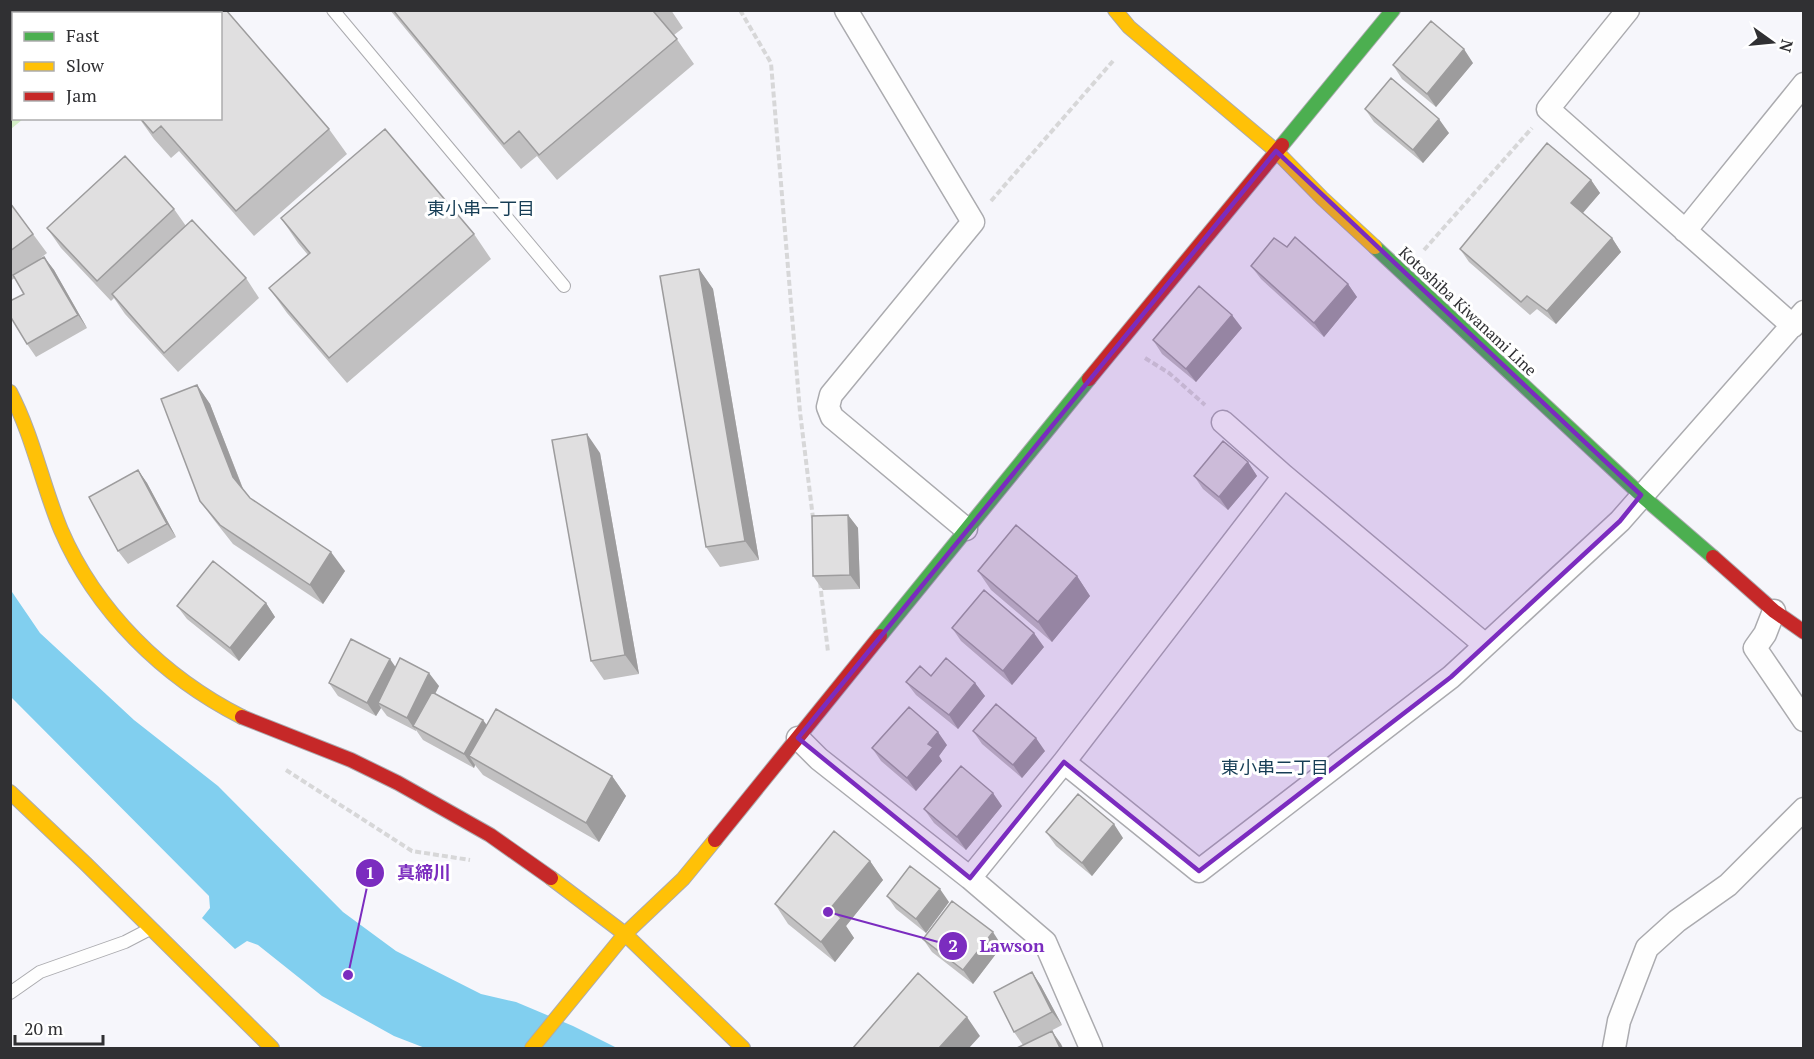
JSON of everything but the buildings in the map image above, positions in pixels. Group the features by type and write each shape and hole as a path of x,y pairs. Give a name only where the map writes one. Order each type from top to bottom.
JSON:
{"street":[{"path":"846,10 973,222 831,395 828,407 832,417 966,529"},
{"name":"Kotoshiba Kiwanami Line","path":"1115,10 1129,27 1276,151 1322,198 1641,495 1774,611 1803,632"},
{"path":"532,1048 625,934 683,879 966,529 1393,10"},
{"path":"1064,762 1199,871 1451,676 1620,521 1798,319 1685,231 1548,109 1628,10"},
{"path":"1685,231 1803,84"},
{"path":"10,393 21,413 61,530 87,578 121,626 177,677 213,702 254,722 398,783 490,835 625,934 743,1048"},
{"path":"1223,422 1484,644"},
{"path":"970,878 1064,762 1284,476"},
{"path":"1774,611 1765,634 1755,648 1803,720"},
{"path":"798,738 819,759 970,878 1045,942 1091,1048"},
{"path":"10,792 272,1048"},
{"path":"1614,1048 1619,1021 1647,948 1677,921 1728,885 1803,809"}],"lane":[{"path":"333,10 564,286"},
{"path":"10,993 40,972 125,942 151,928"}],"path":[{"path":"740,10 771,63 800,412 814,529"},
{"path":"973,222 1113,61"},
{"path":"1424,251 1548,109"},
{"path":"1144,357 1168,373 1223,422"},
{"path":"819,576 829,658"}],"highlighted area":[{"path":"1276,151 1641,495 1620,521 1451,677 1199,871 1064,762 970,878 798,738"}],"green space":[{"path":"11,79 12,120 22,120 11,129"}],"water":[{"path":"10,589 40,633 134,720 218,786 343,912 396,951 481,994 516,1002 617,1048 425,1048 394,1036 322,996 258,945 247,941 235,949 202,918 210,908 209,896 11,697"}],"traffic: fast":[{"path":"1282,145 1393,10"},
{"path":"1375,247 1641,495 1713,557"},
{"path":"880,636 1089,379"}],"traffic: slow":[{"path":"1115,10 1129,27 1276,151 1375,247"},
{"path":"10,392 25,426 61,530 93,588 135,639 159,662 213,701 242,717"},
{"path":"10,792 272,1048"},
{"path":"532,1048 625,934 683,879 715,840"},
{"path":"551,878 625,934 743,1048"}],"traffic: jam":[{"path":"1089,379 1282,145"},
{"path":"1713,557 1774,611 1804,632"},
{"path":"715,840 880,636"},
{"path":"242,717 351,760 398,783 490,835 551,878"}],"place":[{"name":"Lawson","path":"828,912"},
{"name":"真締川","path":"348,975"}],"district":[{"name":"東小串一丁目","path":"481,208"},
{"name":"東小串二丁目","path":"1275,767"}]}
